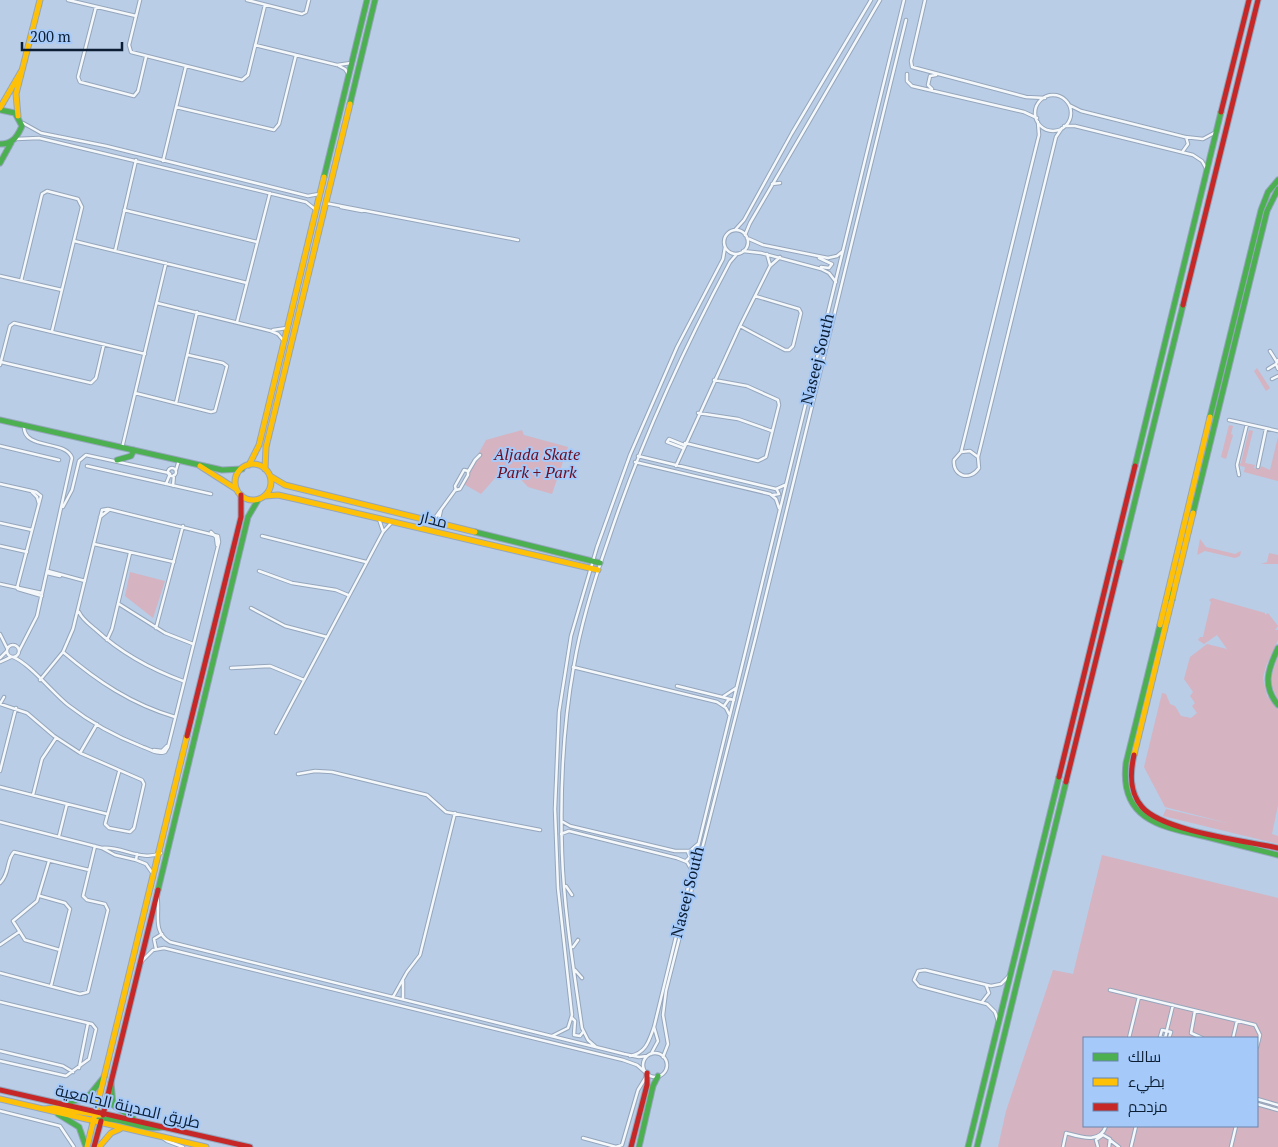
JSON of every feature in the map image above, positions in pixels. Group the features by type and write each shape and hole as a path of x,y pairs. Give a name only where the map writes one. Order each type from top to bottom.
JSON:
{"street":[{"path":"0,163 11,143 20,133 21,122 18,116 16,99 40,0"},
{"path":"68,0 136,16"},
{"path":"140,0 129,49 133,53 244,79 248,75 265,5"},
{"path":"247,0 302,14 306,12 309,0"},
{"path":"249,465 259,445 368,0"},
{"path":"265,469 266,447 375,0"},
{"path":"583,1032 580,1036 574,1035 575,1021 572,1018 556,870 558,718 571,636 591,568 632,450 677,346 723,259 725,236 735,230 744,220 792,133 871,0"},
{"path":"596,1047 583,1032 564,884 562,834 564,753 573,667 582,624 600,563 635,462 673,373 730,262 747,246 746,236 750,223 880,0"},
{"name":"Naseej South","path":"630,1056 640,1053 646,1048 654,1027 904,0"},
{"path":"925,0 911,64 915,68 1030,97 1045,98 1058,96 1081,111 1185,137 1206,138 1217,130"},
{"path":"968,1147 1249,0"},
{"path":"977,1147 1258,0"},
{"path":"96,7 78,77 80,82 134,96 138,91 146,57"},
{"path":"639,1147 653,1086 658,1076 666,1068 663,1057 668,1044 663,1015 666,991 756,636 906,20"},
{"path":"255,45 337,65 345,69 349,75"},
{"path":"176,107 274,130 279,124 296,55"},
{"path":"337,65 352,62"},
{"path":"163,161 186,66"},
{"path":"18,116 9,110 0,109 23,68"},
{"path":"908,74 907,81 911,85 1024,112 1051,130 1075,126 1182,152 1200,159 1207,172"},
{"path":"940,92 930,88 928,80 934,75 946,76"},
{"path":"1045,98 1038,105 1039,136 960,452 956,456 954,463 957,472 964,476 970,476 977,472 980,464 978,457 1056,137 1070,118 1070,105"},
{"path":"21,122 41,133 308,196 320,193"},
{"path":"1182,152 1188,144 1185,137"},
{"path":"16,139 35,138 136,160 306,202 316,210"},
{"path":"0,144 11,143"},
{"path":"115,251 136,160"},
{"path":"1278,180 1264,201 1227,346 1126,763 1124,778 1127,793 1138,812 1157,825 1278,854"},
{"path":"772,184 780,183"},
{"path":"1278,189 1269,204 1132,764 1130,779 1133,793 1146,812 1159,819 1278,848"},
{"path":"21,281 41,196 44,192 77,198 81,201 82,207 52,331"},
{"path":"237,322 270,193"},
{"path":"326,203 518,240"},
{"path":"124,210 257,242"},
{"path":"735,230 763,245 815,256 832,258 844,250"},
{"path":"74,241 247,283"},
{"path":"725,248 729,252 737,254"},
{"path":"743,251 767,254 816,267 828,272 836,282"},
{"path":"767,254 770,266"},
{"path":"815,256 832,264 829,268 816,267"},
{"path":"676,466 698,413 740,326 770,266 780,257"},
{"path":"122,448 166,263"},
{"path":"0,276 62,290"},
{"path":"740,326 785,350 789,350 793,346 801,313 800,309 755,296"},
{"path":"157,303 271,331 280,335 284,341"},
{"path":"176,403 197,312"},
{"path":"104,344 96,378 90,384 0,364 12,324 52,331 104,344 144,354"},
{"path":"271,331 287,328"},
{"path":"1227,346 1231,344 1233,350"},
{"path":"1270,351 1277,362 1278,369"},
{"path":"135,393 212,412 218,407 227,369 226,365 188,355"},
{"path":"1268,369 1277,362"},
{"path":"1272,379 1278,376"},
{"path":"684,445 669,439 667,442 760,461 766,457 779,406 777,398 745,385 714,380"},
{"path":"698,413 738,419 772,431"},
{"path":"0,420 226,471 242,469 249,465 257,465 265,469 270,476 271,487 258,500 248,517 94,1147"},
{"path":"1229,420 1278,432"},
{"path":"1240,475 1237,465 1247,424"},
{"path":"0,662 19,652 35,621 48,572 71,464 71,456 68,451 31,439 24,431 24,425"},
{"path":"1258,467 1266,429"},
{"path":"0,446 59,460"},
{"path":"117,460 131,456 134,450"},
{"path":"960,452 970,451 978,457"},
{"path":"62,508 72,487 80,459 86,455 117,460 171,474"},
{"path":"456,489 460,489 475,460 480,455"},
{"path":"635,462 772,494 779,494 779,491 776,490 638,456"},
{"path":"173,486 171,468 178,460"},
{"path":"166,484 171,474 176,470 178,460"},
{"path":"178,460 208,470 237,490 241,495 250,500 258,500"},
{"path":"71,464 77,466"},
{"path":"87,466 211,494"},
{"path":"171,468 176,470"},
{"path":"237,490 236,478 242,469"},
{"path":"432,522 437,512 441,510 456,489 462,472 465,470 468,472"},
{"name":"مدار","path":"270,476 286,485 600,563"},
{"path":"0,484 31,491 37,497 39,504 17,588"},
{"path":"776,490 786,484"},
{"path":"66,485 72,487"},
{"path":"772,494 777,501 779,510"},
{"path":"86,1147 161,853 241,517 241,495"},
{"name":"مدار","path":"264,496 282,495 598,570"},
{"path":"0,634 7,651 12,657 24,664 40,680 69,705 97,724 153,750 162,751 169,743 218,537 211,532 112,510 102,510 76,621 62,652 40,680"},
{"path":"438,523 441,510"},
{"path":"379,519 382,532"},
{"path":"276,733 382,532 393,522"},
{"path":"0,523 32,530"},
{"path":"156,628 183,526"},
{"path":"262,536 366,562"},
{"path":"94,544 174,562"},
{"path":"0,546 27,552"},
{"path":"107,640 112,630 119,604 130,553"},
{"path":"259,571 292,583 336,590 348,595"},
{"path":"48,572 85,581"},
{"path":"0,584 42,595"},
{"path":"1169,586 1169,599 1172,600"},
{"path":"119,604 156,628 193,644"},
{"path":"251,608 278,623 327,636"},
{"path":"78,610 84,619 107,640 148,666 184,681"},
{"path":"76,621 84,619"},
{"path":"4,640 13,645 19,652 24,664"},
{"path":"0,658 13,645 24,640"},
{"path":"1278,648 1269,667 1267,681 1270,694 1278,705"},
{"path":"62,652 90,675 124,697 175,717"},
{"path":"232,668 270,666 304,680"},
{"path":"573,667 684,693 724,706 729,717"},
{"path":"677,686 734,700"},
{"path":"722,697 737,687"},
{"path":"4,697 0,704 16,708 31,716 56,738 80,753 144,782 135,825 130,830 125,831 106,826 119,772"},
{"path":"724,706 729,699"},
{"path":"0,771 16,708"},
{"path":"80,753 97,724"},
{"path":"33,796 42,759 56,738"},
{"path":"298,774 315,771 332,772 426,795 433,798 443,810 455,814 540,830"},
{"path":"0,787 107,816"},
{"path":"59,836 67,804"},
{"path":"393,996 420,955 455,814"},
{"path":"562,821 568,826 675,851 687,851 699,843"},
{"path":"0,822 102,848 119,856 148,865 154,876"},
{"path":"567,831 568,826"},
{"path":"562,834 567,831 685,861 692,871"},
{"path":"602,839 604,843"},
{"path":"0,973 82,994 89,989 108,910 105,904 84,897 95,846"},
{"path":"629,850 635,847"},
{"path":"102,848 121,850 149,857 161,853"},
{"path":"119,856 121,850"},
{"path":"685,861 690,857 687,851"},
{"path":"0,883 6,876 11,854 14,852 89,870"},
{"path":"136,860 137,854"},
{"path":"50,861 40,896 36,903 13,919 18,932 25,940 60,950"},
{"path":"564,884 572,895"},
{"path":"157,894 157,920 162,934 170,942 404,998 630,1056 656,1054 663,1057"},
{"path":"40,896 69,905 70,911 51,986"},
{"path":"0,945 18,932"},
{"path":"156,949 154,939 162,934"},
{"path":"572,949 578,940"},
{"path":"140,963 156,949 162,948 635,1064 646,1074 658,1076"},
{"path":"574,969 582,978"},
{"path":"998,1024 993,1009 982,1002 918,986 914,975 922,970 986,985 1001,984 1010,974"},
{"path":"404,977 404,998"},
{"path":"982,1002 989,993 986,985"},
{"path":"1110,990 1258,1027 1260,1035 1258,1043"},
{"path":"1129,1037 1139,997"},
{"path":"0,1002 88,1023 95,1026 96,1030 89,1059 73,1072 62,1076 0,1061"},
{"path":"1167,1037 1166,1031 1172,1005"},
{"path":"1195,1011 1191,1033 1200,1037"},
{"path":"552,1036 566,1030 572,1018"},
{"path":"1232,1037 1236,1021"},
{"path":"79,1068 88,1023"},
{"path":"631,1147 647,1085 643,1065 658,1041 654,1027"},
{"path":"518,1034 520,1028"},
{"path":"0,1051 64,1066 73,1072"},
{"path":"582,1138 616,1147 622,1145 638,1090 646,1074"},
{"path":"65,1103 88,1098 104,1077"},
{"path":"111,1082 113,1105 134,1120"},
{"name":"طريق المدينة الجامعية","path":"0,1090 65,1103 94,1116"},
{"name":"طريق المدينة الجامعية","path":"0,1099 57,1113 134,1120 250,1147"},
{"path":"1258,1100 1278,1105"},
{"path":"1258,1104 1278,1110"},
{"path":"42,1109 54,1108 153,1129 163,1128"},
{"path":"0,1111 60,1126 74,1147"},
{"path":"57,1113 81,1128 86,1147"},
{"name":"طريق المدينة الجامعية","path":"102,1118 122,1129 206,1147"},
{"path":"1098,1147 1096,1140 1106,1127"},
{"path":"1107,1127 1110,1147 1120,1147"},
{"path":"1130,1147 1136,1127"},
{"path":"1231,1147 1236,1127"},
{"path":"99,1147 111,1133 122,1129"},
{"path":"1063,1147 1066,1134 1086,1138 1103,1135 1110,1138 1120,1147"},
{"path":"163,1138 183,1147"},
{"path":"1086,1138 1098,1147"}],"green space":[{"path":"1257,368 1270,388 1266,391 1254,371"},
{"path":"1229,425 1233,426 1231,434 1233,435 1226,459 1221,457"},
{"name":"Aljada Skate Park + Park","path":"522,430 524,435 568,447 552,494 528,487 511,469 499,479 496,477 481,494 462,483 486,440"},
{"path":"1249,430 1253,431 1245,463 1255,465 1254,468 1260,469 1261,466 1270,470 1278,437 1278,481 1244,472 1245,467 1237,465 1241,463"},
{"path":"1200,539 1206,547 1235,554 1241,551 1240,556 1235,558 1205,551 1197,555"},
{"path":"1269,553 1278,555 1278,564 1261,564 1267,562"},
{"path":"130,572 165,581 153,618 125,596"},
{"path":"1212,598 1265,613 1265,615 1268,613 1278,626 1275,630 1278,630 1278,640 1266,666 1263,678 1267,696 1278,710 1278,805 1272,834 1278,836 1278,844 1163,816 1166,809 1231,824 1165,807 1144,767 1162,693 1166,694 1170,704 1175,706 1181,716 1191,718 1197,713 1192,706 1195,703 1190,696 1193,692 1184,679 1190,657 1207,644 1227,649 1217,635 1204,644 1198,640 1200,637 1203,637 1211,602 1209,600"},
{"path":"1278,655 1278,701 1270,681"},
{"path":"1102,855 1278,898 1278,1147 998,1147 1006,1111 1053,970 1073,974"}],"traffic: fast":[{"path":"324,177 367,0"},
{"path":"350,104 375,0"},
{"path":"0,110 15,113 22,126 14,139 8,143 0,144"},
{"path":"1135,466 1221,112"},
{"path":"0,163 11,143"},
{"path":"1210,417 1261,210 1268,192 1278,180"},
{"path":"1193,513 1267,211 1278,189"},
{"path":"1120,562 1183,305"},
{"path":"0,420 222,470 242,469"},
{"path":"117,460 131,456 134,450"},
{"path":"158,890 248,517 258,500"},
{"path":"475,532 600,563"},
{"path":"1170,588 1169,599 1172,600"},
{"path":"1160,625 1126,763 1126,782 1130,798 1137,809 1147,818 1160,824 1278,855"},
{"path":"1278,648 1268,677 1270,691 1278,705"},
{"path":"968,1147 1059,777"},
{"path":"977,1147 1066,782"},
{"path":"639,1147 653,1086 658,1076"},
{"path":"65,1103 87,1098 104,1077"},
{"path":"111,1082 113,1105 133,1118"},
{"path":"58,1114 79,1127 86,1147"},
{"path":"92,1122 110,1119 145,1127 163,1127"}],"traffic: slow":[{"path":"18,116 16,94 40,0"},
{"path":"0,108 22,70"},
{"path":"265,469 266,447 350,104"},
{"path":"249,465 259,445 324,177"},
{"path":"1160,625 1210,417"},
{"path":"253,464 260,465 266,469 270,475 271,482 270,489 266,495 260,499 253,500 246,499 240,495 236,489 235,482 236,475 240,469 246,465 253,464"},
{"path":"200,466 236,489"},
{"path":"270,476 285,485 475,532"},
{"path":"265,496 278,495 598,570"},
{"path":"1134,755 1193,513"},
{"path":"87,1147 187,736"},
{"path":"0,1099 206,1147"},
{"path":"44,1109 54,1108 100,1115"},
{"path":"99,1147 111,1133 120,1129"}],"traffic: jam":[{"path":"1221,112 1249,0"},
{"path":"1183,305 1258,0"},
{"path":"1059,777 1135,466"},
{"path":"187,736 241,517 241,495"},
{"path":"1066,782 1120,562"},
{"path":"1134,755 1131,775 1133,789 1142,807 1152,815 1167,823 1185,829 1278,848"},
{"path":"103,1115 158,890"},
{"path":"631,1147 647,1085 647,1073"},
{"path":"0,1090 250,1147"},
{"path":"94,1147 101,1121"}]}
